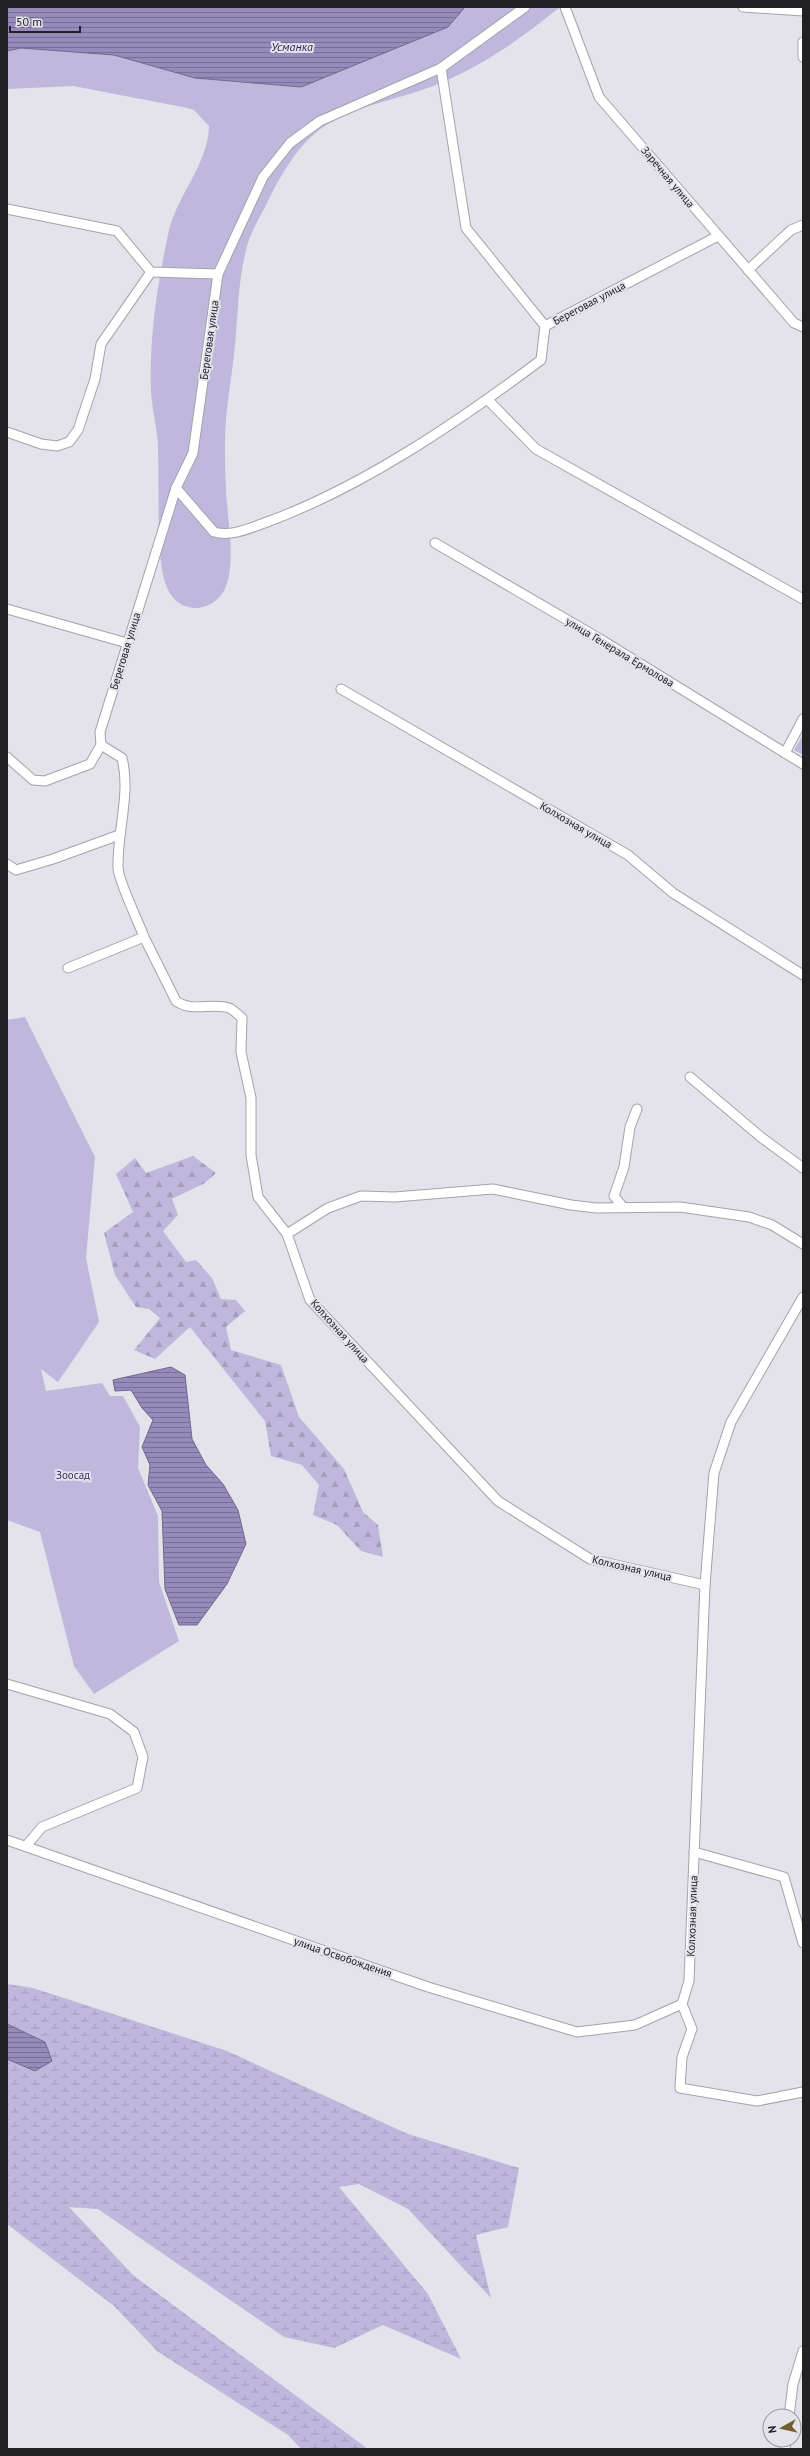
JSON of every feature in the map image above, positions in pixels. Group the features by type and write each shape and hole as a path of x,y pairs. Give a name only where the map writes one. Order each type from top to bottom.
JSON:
{"street":[{"name":"Береговая улица","path":"101,745 100,732 127,643 176,488 193,453 218,274 263,177 290,143 320,121 441,68 525,7"},
{"name":"Заречная улица","path":"565,7 599,97 794,323 803,327"},
{"path":"743,7 803,11"},
{"path":"803,42 803,58"},
{"name":"Береговая улица","path":"441,68 466,228 545,326 718,236"},
{"path":"7,210 117,231 151,272 218,274"},
{"path":"748,270 791,230 803,225"},
{"path":"7,432 57,446 69,442 78,430 95,379 101,344 151,272"},
{"path":"176,488 214,532 223,535 241,531 309,506 382,466 488,400 541,360 545,326"},
{"path":"488,400 536,449 803,600"},
{"name":"улица Генерала Ермолова","path":"435,543 600,639 803,764"},
{"path":"7,609 127,643"},
{"name":"Колхозная улица","path":"341,689 628,855 673,893 803,975"},
{"path":"785,753 803,718"},
{"path":"7,757 33,780 45,781 90,764 101,745 122,758 126,772 119,835 118,870 144,937 68,968"},
{"path":"7,864 16,870 53,859 119,835"},
{"name":"Колхозная улица","path":"144,937 176,1001 182,1006 229,1008 242,1018 241,1052 251,1098 251,1155 258,1197 287,1234 310,1300 498,1501 590,1559 705,1585"},
{"path":"690,1077 762,1138 803,1168"},
{"path":"623,1207 614,1196 624,1167 630,1127 637,1109"},
{"path":"287,1234 328,1208 361,1196 402,1197 493,1189 571,1205 680,1207 749,1217 772,1225 803,1244"},
{"name":"Колхозная улица","path":"682,2004 689,1981 705,1585 714,1473 731,1422 803,1297"},
{"path":"7,1684 110,1714 134,1732 143,1757 137,1788 42,1827 26,1846"},
{"name":"улица Освобождения","path":"7,1840 428,1987 577,2032 635,2025 682,2004"},
{"path":"694,1852 784,1877 803,1943"},
{"path":"682,2004 692,2029 682,2057 680,2088 756,2100 803,2092"},
{"path":"790,2408 793,2384 803,2351"}],"green space":[{"path":"7,7 560,7 502,50 455,77 422,90 356,110 340,117 312,136 294,156 284,171 253,231 247,246 243,265 225,431 225,477 231,551 229,576 224,590 218,598 214,602 201,608 184,606 175,600 169,591 162,569 159,524 158,442 151,391 151,352 160,274 168,235 177,208 203,155 209,126 194,110 73,86 7,89"},
{"path":"803,735 803,755 794,750"},
{"name":"Зоосад","path":"25,1017 95,1157 86,1258 99,1322 58,1382 41,1369 46,1391 102,1383 110,1396 123,1396 140,1427 138,1468 158,1516 159,1582 179,1641 94,1694 74,1666 40,1532 7,1520 7,1020"},
{"path":"193,1156 216,1173 205,1183 172,1199 178,1215 163,1231 186,1262 196,1260 212,1278 221,1299 236,1300 245,1311 226,1327 231,1350 281,1365 299,1417 344,1469 363,1512 378,1525 383,1557 361,1551 337,1525 313,1515 319,1485 302,1465 271,1456 265,1421 190,1327 155,1359 134,1350 160,1318 149,1309 136,1307 115,1275 104,1233 133,1212 116,1174 135,1158 146,1173"},
{"path":"7,1984 33,1988 227,2051 408,2134 519,2168 508,2227 476,2235 491,2298 408,2209 359,2184 339,2187 428,2294 461,2359 383,2325 334,2348 284,2337 98,2209 69,2207 134,2276 368,2449 301,2449 288,2435 157,2351 114,2306 7,2224"}],"water":[{"name":"Усманка","path":"7,7 465,7 448,27 301,87 195,78 114,55 21,48 7,51"},
{"path":"171,1367 185,1375 192,1439 206,1465 223,1484 238,1510 246,1544 227,1584 197,1625 179,1625 165,1589 162,1511 148,1485 150,1465 142,1447 153,1420 142,1408 131,1390 115,1391 113,1380"},
{"path":"7,2024 45,2042 52,2061 35,2071 7,2059"}]}
